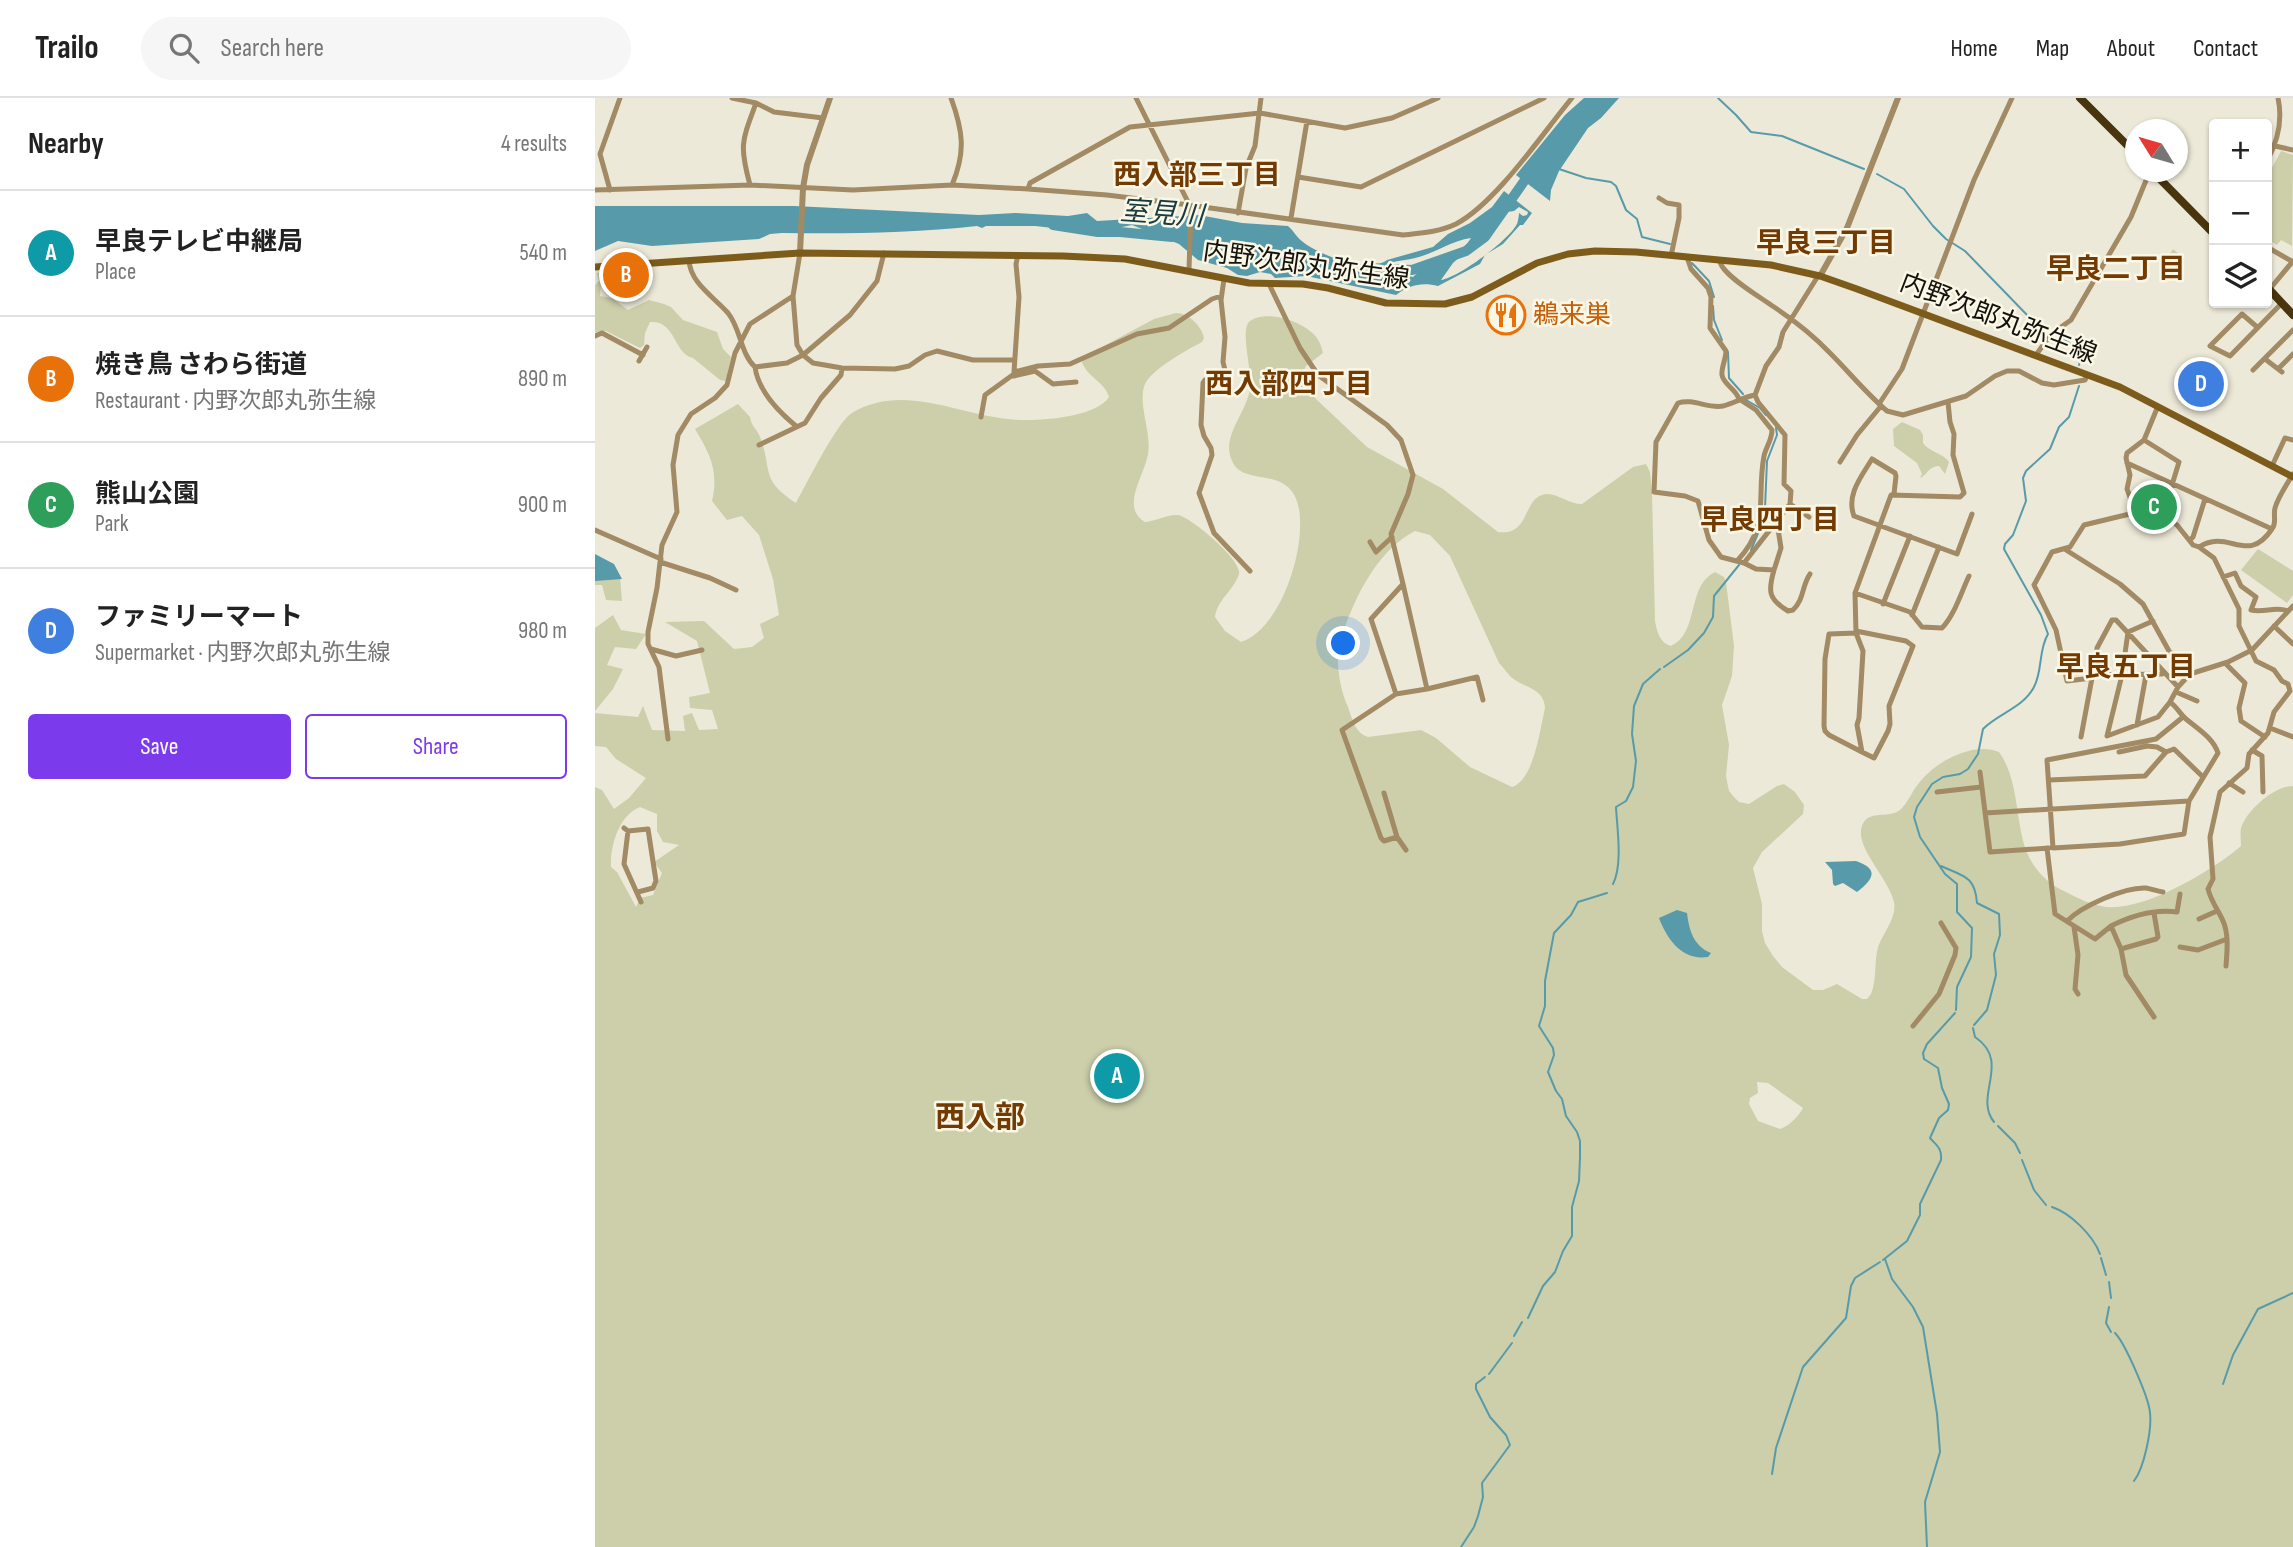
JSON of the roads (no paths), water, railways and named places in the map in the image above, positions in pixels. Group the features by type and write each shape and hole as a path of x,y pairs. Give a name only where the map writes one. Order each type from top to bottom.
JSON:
{"highway":[{"path":"2080,98 2125,142"},
{"path":"2163,182 2209,229"},
{"path":"2272,292 2293,315"}],"main road":[{"name":"内野次郎丸弥生線","path":"595,267 800,248 884,253 1125,259 1189,268 1224,279 1328,288 1386,303 1445,304 1472,297 1537,263 1568,254 1595,251 1671,252 1687,257 1771,265 1819,276 2120,387 2293,476"}],"street":[{"path":"610,190 598,153 620,98"},
{"path":"732,98 756,103 774,112 823,118"},
{"path":"830,98 810,155 803,191 800,248 793,296 797,345 803,355 813,363 842,368 895,369 909,366 925,355 937,351 973,360 1014,360"},
{"path":"951,98 962,130 962,149 952,185"},
{"path":"1136,98 1190,207 1189,268"},
{"path":"1238,213 1246,168 1255,146 1261,98"},
{"path":"1028,189 1030,183 1130,127 1260,113 1336,128 1392,118 1438,98"},
{"path":"1297,177 1361,187 1544,98"},
{"path":"595,190 750,185 803,191 952,185 1028,189 1107,195 1403,235 1433,231 1456,223 1473,213 1490,198 1572,98"},
{"path":"1741,562 1790,504 1791,491 1784,484 1785,435 1755,395 1766,366 1779,347 1783,332 1847,228 1898,98"},
{"path":"1840,462 1902,369 1973,180 2012,98"},
{"path":"2272,152 2280,124 2278,98"},
{"path":"750,185 742,146 756,103"},
{"path":"1291,218 1307,121"},
{"path":"2275,146 2293,150"},
{"path":"2036,355 2050,334 2071,320 2131,217 2145,182"},
{"path":"1659,198 1679,205 1679,218 1671,252"},
{"path":"2272,250 2293,262 2272,284"},
{"path":"755,367 786,363 803,355 850,315 877,281 884,253"},
{"path":"1014,374 1019,297 1017,255"},
{"path":"1687,257 1691,269 1708,288 1710,328 1726,351 1722,374 1724,379 1739,399 1756,410 1772,430 1764,459 1762,516 1741,562"},
{"path":"689,260 693,272 708,295 731,317 747,360 755,367 756,374 778,411 796,426"},
{"path":"1720,260 1722,268 1791,318 1828,350 1880,405 1894,414 1903,415 1966,396 2007,371 2019,371 2042,383 2054,385 2085,380 2087,375"},
{"path":"1224,279 1221,296 1225,337 1223,362 1226,374 1223,381 1205,380 1203,383 1201,425 1212,454 1199,493 1213,533 1250,571"},
{"path":"1269,284 1300,348 1318,375 1387,425 1401,440 1413,475 1392,537 1376,552 1370,542"},
{"path":"669,739 659,667 648,643 649,618 657,588 664,539 677,512 673,465 678,435 691,414 726,385 734,353 750,324 793,296"},
{"path":"981,417 984,397 1014,374 1038,366 1070,364 1137,334 1169,328 1212,299 1221,296"},
{"path":"2257,327 2242,314 2210,346 2230,356 2282,303"},
{"path":"2253,370 2293,330"},
{"path":"595,336 602,333 641,358 647,347"},
{"path":"2265,359 2280,370 2293,354"},
{"path":"759,445 805,423 821,398 841,375 842,368"},
{"path":"1014,374 1035,371 1053,384 1076,382"},
{"path":"1755,395 1723,406 1684,401 1678,403 1656,442 1654,492 1685,496 1698,501 1714,549 1727,560 1741,562 1756,569 1774,570"},
{"path":"1862,752 1857,725 1863,651 1856,632 1855,593 1889,498 1894,494 1960,497 1964,494 1953,455 1954,434 1948,402"},
{"path":"2158,406 2144,440 2127,453 2130,475 2127,489 2131,500 2161,522 2171,521 2177,525 2190,540 2214,558 2239,609 2239,626 2256,661 2274,670 2282,681 2291,687 2284,702 2274,712 2265,737 2249,754 2247,768 2220,792 2210,837 2213,879 2208,889 2223,920 2227,939 2226,967"},
{"path":"2272,466 2285,438 2293,440"},
{"path":"2144,440 2179,462 2161,522"},
{"path":"1894,494 1895,473 1872,459 1852,494 1851,508 1854,516 1957,554 1972,514"},
{"path":"2127,463 2273,529"},
{"path":"2199,547 2215,540 2254,547 2273,529 2275,506 2293,476"},
{"path":"2190,540 2205,499"},
{"path":"1790,504 1809,517"},
{"path":"2142,508 2138,512 2084,525 2070,547 2052,552 2034,585 2056,629 2067,681 2094,676 2164,673"},
{"path":"1781,513 1778,529 1781,548 1769,587 1771,595 1789,611 1793,610 1801,601 1810,574"},
{"path":"595,530 660,561 711,578 736,590"},
{"path":"1883,604 1910,536"},
{"path":"1392,537 1427,689"},
{"path":"1912,615 1939,547"},
{"path":"2066,550 2120,584 2143,604 2169,651 2190,674"},
{"path":"2223,577 2235,573 2241,586 2256,597 2251,610 2261,612 2268,608 2291,609"},
{"path":"1855,593 1903,609 1922,627 1942,628 1949,621 1969,576"},
{"path":"1397,694 1371,619 1403,584"},
{"path":"2128,632 2122,675 2107,736 2158,717 2190,674 2225,663 2252,650 2291,609"},
{"path":"2081,737 2097,648 2112,620 2116,620 2128,632 2177,690 2197,701"},
{"path":"2128,632 2153,621"},
{"path":"2274,626 2293,644"},
{"path":"1856,632 1906,641 1913,646 1889,706 1890,724 1883,740 1874,758 1862,752 1829,735 1824,726 1825,659 1829,634 1856,632"},
{"path":"651,649 676,656 702,650"},
{"path":"2225,663 2245,683 2239,708 2241,721 2265,737"},
{"path":"2137,724 2146,675"},
{"path":"1397,837 1384,841 1381,838 1342,730 1397,694 1477,677 1483,700"},
{"path":"1980,772 1990,852 2120,844 2184,834 2189,801 2218,753 2199,728 2183,718 2176,706 2170,702"},
{"path":"2181,894 2176,912 2165,911 2123,920 2095,939 2056,914 2050,848 2047,760 2156,739 2183,718"},
{"path":"2270,728 2293,737"},
{"path":"2119,752 2147,746 2166,752"},
{"path":"2049,780 2145,776 2166,752 2174,749 2202,776"},
{"path":"2252,750 2262,756 2263,792"},
{"path":"2229,783 2243,792"},
{"path":"1937,792 1981,787"},
{"path":"1384,793 1397,837 1406,850"},
{"path":"1985,813 2189,801"},
{"path":"638,892 653,888 656,881 648,829 626,829 624,864 641,902"},
{"path":"2067,921 2083,909 2130,890 2145,888 2162,892"},
{"path":"2199,919 2217,911"},
{"path":"2121,949 2158,937 2154,913"},
{"path":"1913,1026 1938,994 1955,955 1956,948 1941,923"},
{"path":"2111,926 2121,949 2126,975 2154,1017"},
{"path":"2074,927 2078,955 2075,989 2078,994"},
{"path":"2180,947 2198,950 2227,939"}],"water":[{"path":"1584,98 1619,98 1588,128 1559,171 1551,190 1550,201 1516,175 1565,115"},
{"path":"1504,191 1532,213 1503,244 1486,254 1512,231 1519,213 1523,216 1528,212 1519,207 1514,211 1499,213 1481,238 1453,263 1441,280 1459,273 1485,255 1480,264 1438,286 1416,285 1396,295 1306,276 1275,278 1271,274 1260,272 1247,276 1238,275 1227,268 1198,260 1179,244 1132,225 1103,231 1068,225 1062,229 977,226 880,232 782,233 759,239 652,246 618,241 595,251 595,206 794,206 979,215 1015,213 1068,216 1087,213 1097,221 1199,215 1242,223 1288,226 1301,240 1320,252 1344,261 1369,265 1433,247 1448,234 1470,223 1492,207","holes":["1471,238 1448,259 1432,268 1419,271 1413,277 1382,271 1382,266 1387,264 1419,257"]},
{"path":"595,554 614,564 622,579 595,581"},
{"path":"1856,861 1871,871 1867,883 1857,892 1843,883 1835,886 1832,870 1825,862"},
{"path":"1677,910 1687,913 1693,936 1700,946 1711,953 1708,957 1691,956 1683,952 1666,934 1659,918"}],"waterway":[{"path":"1718,98 1751,132 1782,136 1864,169"},
{"path":"1559,169 1586,178 1611,182 1616,186 1626,210 1637,219 1642,237 1670,244"},
{"path":"1877,174 1904,189 1946,239 1965,251 2029,317 2049,330"},
{"name":"室見川","path":"1367,268 1412,270 1466,251 1485,237 1527,177 1536,175"},
{"name":"室見川","path":"1053,225 1098,232 1172,237"},
{"path":"1692,263 1709,281 1714,297"},
{"path":"1713,306 1714,320 1722,340"},
{"path":"2056,334 2071,344 2081,358 2079,365"},
{"path":"1728,352 1729,378 1743,394"},
{"path":"1956,1010 1957,987 1971,957 1972,928 1957,912 1957,884 1945,874 1920,837 1914,817 1917,807 1932,784 1943,777 1960,774 1968,769 1978,754 1983,729 2024,700 2037,681 2048,634 2041,615 2004,549 2013,535 2026,501 2023,478 2026,471 2050,449 2059,427 2069,417 2079,386"},
{"path":"1746,400 1766,415"},
{"path":"1751,550 1762,524 1767,461 1777,435 1776,428"},
{"path":"1664,667 1688,650 1704,633 1713,617 1714,596 1739,565"},
{"path":"1613,884 1619,856 1616,807 1626,801 1633,787 1636,761 1632,734 1634,706 1643,684 1660,669"},
{"path":"1941,866 1966,878 1973,887 1977,903 1999,914 2000,935 1994,954 1996,975 1987,1010 1974,1025"},
{"path":"1528,1318 1572,1236 1572,1207 1579,1181 1580,1141 1566,1116 1562,1099 1548,1072 1554,1055 1553,1048 1539,1026 1545,1006 1545,981 1554,933 1571,915 1578,902 1607,893"},
{"path":"1883,1260 1907,1241 1920,1215 1920,1204 1941,1160 1940,1150 1930,1138 1949,1104 1938,1068 1924,1059 1923,1053 1927,1044 1955,1013"},
{"path":"1973,1028 1975,1037 1986,1047 1991,1057 1987,1101 1994,1122"},
{"path":"1998,1126 2015,1143 2020,1153"},
{"path":"2022,1160 2034,1190 2046,1205"},
{"path":"2052,1207 2080,1226 2092,1239 2100,1254"},
{"path":"2101,1258 2106,1275"},
{"path":"1885,1259 1892,1279 1913,1307 1923,1327 1937,1414 1940,1452 1925,1502 1927,1547"},
{"path":"1772,1474 1776,1448 1803,1367 1846,1318 1851,1286 1855,1278 1880,1262"},
{"path":"2109,1282 2111,1298"},
{"path":"2223,1384 2233,1355 2258,1309 2293,1293"},
{"path":"2109,1307 2106,1323 2111,1332"},
{"path":"1514,1336 1522,1322"},
{"path":"2115,1333 2136,1371 2150,1413 2147,1448 2134,1481"},
{"path":"1489,1374 1512,1343"},
{"path":"1461,1547 1478,1516 1483,1497 1482,1483 1510,1445 1506,1435 1490,1417 1476,1389 1476,1384 1485,1377"}],"place":[{"name":"焼き鳥 さわら街道","path":"626,275"},
{"name":"鵜来巣","path":"1506,315"},
{"name":"ファミリーマート","path":"2201,384"},
{"name":"熊山公園","path":"2154,507"},
{"name":"早良テレビ中継局","path":"1117,1076"}],"district":[{"name":"西入部三丁目","path":"1197,175"},
{"name":"早良三丁目","path":"1826,243"},
{"name":"早良二丁目","path":"2116,269"},
{"name":"西入部四丁目","path":"1289,384"},
{"name":"早良四丁目","path":"1770,520"},
{"name":"早良五丁目","path":"2126,667"},
{"name":"西入部","path":"980,1118"}]}
